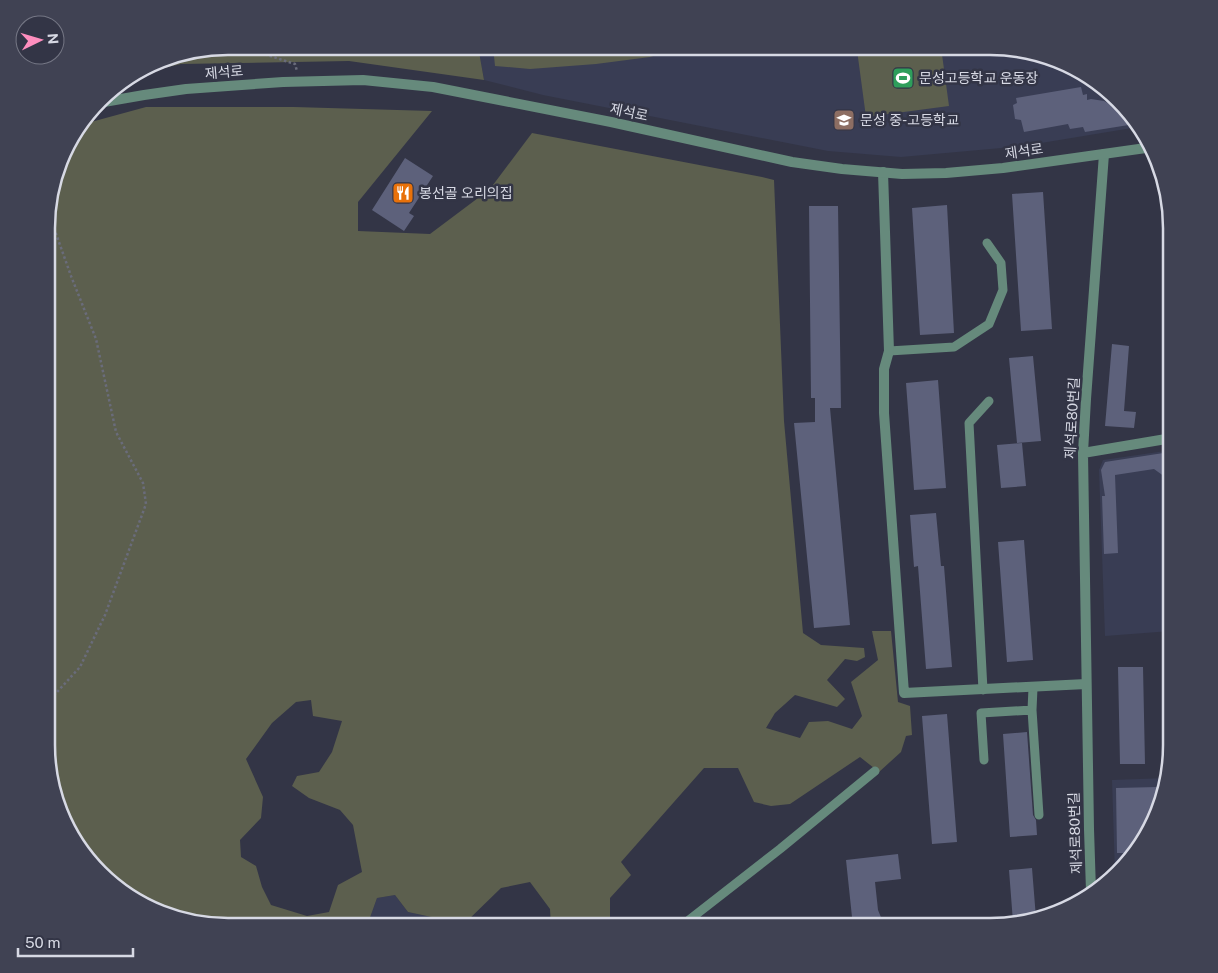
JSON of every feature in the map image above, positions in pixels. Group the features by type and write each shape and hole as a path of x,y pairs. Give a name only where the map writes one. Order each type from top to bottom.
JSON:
{"street":[{"name":"제석로","path":"111,101 186,89 299,81 363,80 433,87 611,122 792,162 902,174 1003,168 1143,148"},
{"name":"제석로80번길","path":"1091,885 1083,452 1104,154"},
{"path":"883,172 889,351 884,369 884,413 904,693 1086,684"},
{"path":"1083,452 1163,439"}],"lane":[{"path":"889,351 954,347 989,324 1003,290 1002,262 987,244"},
{"path":"983,690 969,423 989,401"},
{"path":"1032,688 1039,815"},
{"path":"984,760 982,713 1032,710"},
{"path":"692,918 875,771"}],"path":[{"path":"267,55 295,64 299,81"},
{"path":"55,231 96,339 116,432 143,483 146,504 105,615 80,667 55,694"}],"shaded area":[{"name":"문성 중-고등학교","path":"480,55 1002,55 1035,61 1067,73 1086,84 1104,98 1131,128 1023,146 901,157 828,151 543,95 484,80"},
{"path":"1163,451 1163,632 1105,636 1099,470 1103,460"},
{"path":"1160,778 1150,811 1140,832 1115,864 1112,780"},
{"path":"395,895 408,912 436,918 370,918 377,898"}],"green space":[{"path":"228,55 480,55 484,80 349,61 181,64 161,69 205,56"},
{"path":"494,55 656,55 596,64 530,69 495,66"},
{"name":"문성고등학교 운동장","path":"858,55 942,55 949,106 866,117"},
{"path":"146,107 294,107 432,111 358,202 358,231 430,234 490,189 532,133 774,180 784,421 803,633 821,645 864,648 865,657 857,661 845,659 827,680 845,699 837,707 795,695 775,713 766,728 800,738 809,722 828,721 852,729 862,716 851,682 878,660 872,631 891,631 898,702 910,706 912,735 906,736 901,752 879,772 860,757 790,804 771,806 754,802 738,768 704,768 621,862 631,875 610,898 610,918 550,918 550,909 530,882 501,888 470,918 436,918 408,912 395,895 377,898 370,918 216,918 183,912 141,895 114,875 84,841 64,801 55,757 55,228 56,205 68,162 84,132 92,122","holes":["311,700 313,716 342,721 332,752 319,772 297,776 292,786 309,798 340,810 353,825 362,872 338,885 329,912 307,916 271,905 262,887 256,866 241,857 240,840 261,818 263,797 246,759 272,723 296,702"]}],"building":[{"path":"1081,87 1083,95 1087,94 1087,100 1104,101 1111,105 1129,125 1085,132 1083,127 1070,129 1068,124 1024,132 1021,120 1015,119 1013,105 1017,103 1016,98"},
{"name":"봉선골 오리의집","path":"405,158 433,176 409,213 414,216 404,231 372,210"},
{"path":"1043,192 1052,329 1021,331 1012,194"},
{"path":"947,205 954,333 920,335 912,208"},
{"path":"809,206 838,206 841,408 830,408 850,625 814,628 794,423 815,422 815,398 811,398"},
{"path":"1112,344 1129,346 1124,411 1136,412 1134,428 1105,426"},
{"path":"1033,356 1041,441 1017,443 1009,358"},
{"path":"938,380 946,488 914,490 906,383"},
{"path":"1022,443 1026,486 1001,488 997,445"},
{"path":"1163,453 1163,476 1154,469 1115,475 1118,553 1104,554 1102,496 1105,496 1101,470 1105,462"},
{"path":"936,513 941,566 944,566 952,667 926,669 918,566 914,567 910,515"},
{"path":"1024,540 1033,660 1007,662 998,542"},
{"path":"1118,667 1143,667 1145,764 1120,764"},
{"path":"947,714 957,842 932,844 922,716"},
{"path":"1027,732 1033,815 1036,820 1037,835 1010,837 1003,734"},
{"path":"1158,787 1150,811 1140,832 1125,853 1117,853 1116,788"},
{"path":"898,854 901,879 875,882 878,910 881,918 852,918 846,860"},
{"path":"1032,868 1036,912 1013,917 1009,870"}],"place":[{"name":"문성고등학교 운동장","path":"903,78"},
{"name":"문성 중-고등학교","path":"844,120"},
{"name":"봉선골 오리의집","path":"403,193"}]}
